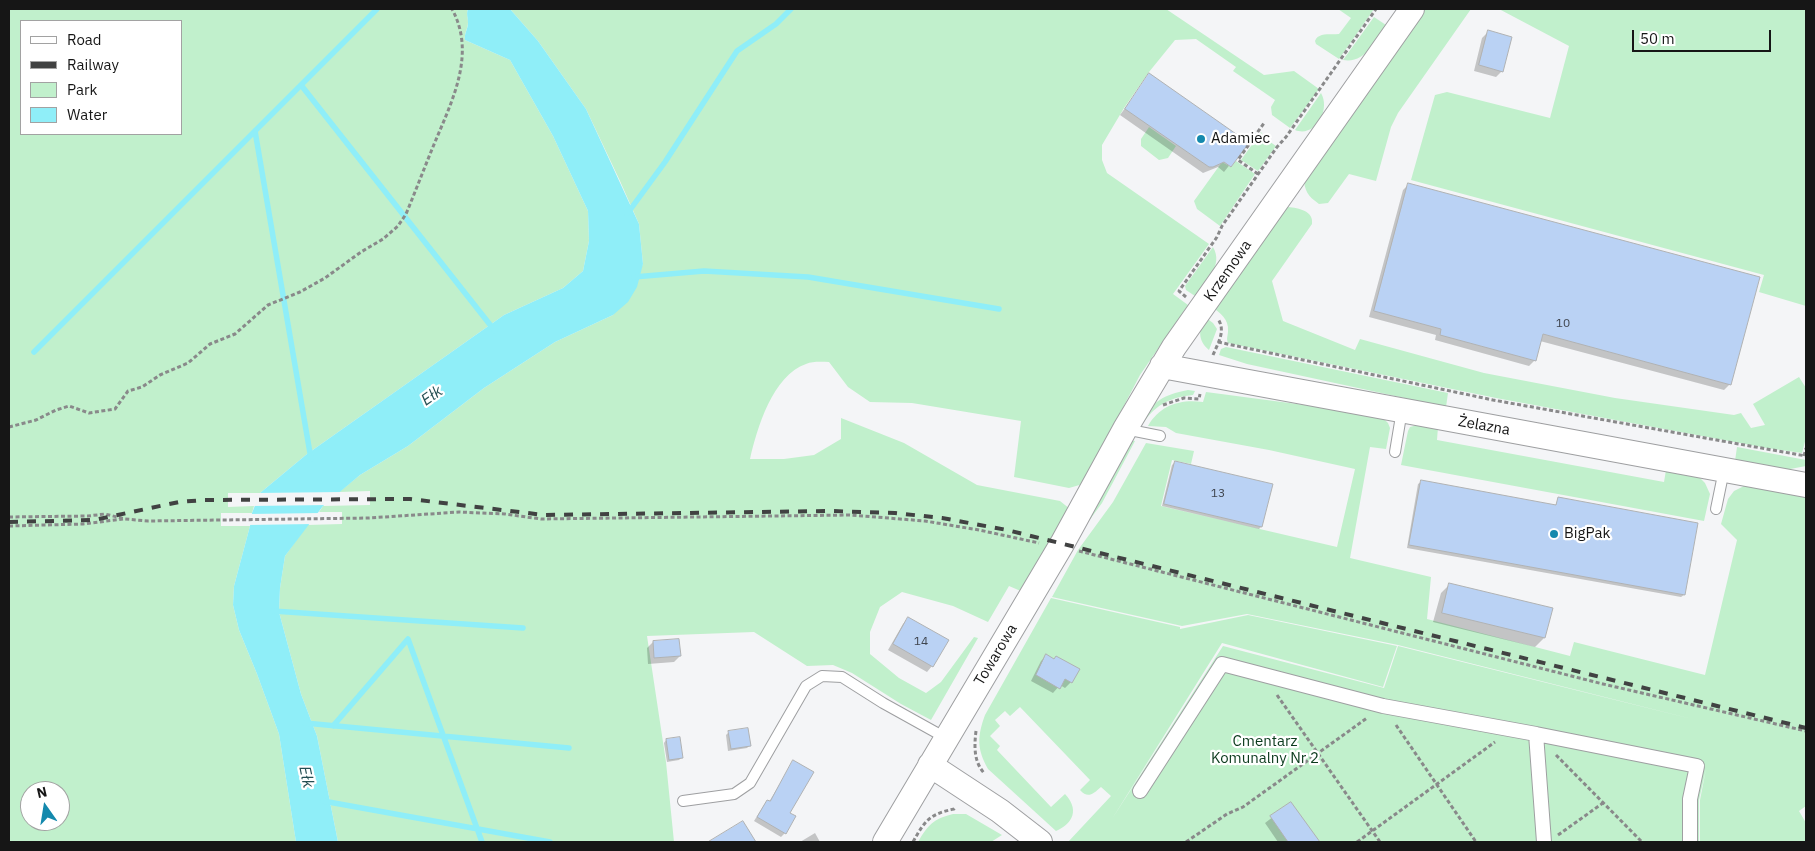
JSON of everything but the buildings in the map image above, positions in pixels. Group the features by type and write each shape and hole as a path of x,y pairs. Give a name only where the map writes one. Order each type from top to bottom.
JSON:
{"street":[{"name":"Krzemowa","path":"1060,547 1162,366 1412,9"},
{"name":"Żelazna","path":"1162,366 1806,485"},
{"name":"Towarowa","path":"885,842 1060,547"},
{"path":"1140,791 1222,664 1383,706 1697,766 1690,799 1690,842"},
{"path":"1536,734 1550,839"},
{"path":"930,765 1018,824 1040,842"}],"lane":[{"path":"1395,452 1402,410"},
{"path":"1125,429 1160,436"},
{"path":"1716,509 1724,470"},
{"path":"683,801 734,794 750,783 806,686 822,676 842,677 883,703 946,738"}],"path":[{"path":"9,427 36,420 69,406 89,413 115,409 128,391 142,387 160,375 188,363 210,344 235,334 252,317 268,305 300,292 325,278 383,239 398,226 406,214 447,116 459,80 463,54 458,20 452,9"},
{"path":"1202,308 1179,291 1258,174 1376,9"},
{"path":"1258,174 1238,160 1264,122"},
{"path":"1218,342 1493,400 1805,456 1806,448"},
{"path":"9,517 105,514 125,519 148,521 341,518 459,512 505,514 541,519 850,515 924,522 979,530 1078,551 1594,682 1806,731"},
{"path":"9,526 83,524 125,519"},
{"path":"1262,675 1380,842"},
{"path":"1186,842 1227,814 1243,807 1383,706 1476,842"},
{"path":"978,724 974,743 978,767 989,779"},
{"path":"1357,842 1437,786 1511,730"},
{"path":"1536,734 1642,842"},
{"path":"913,842 924,822 938,813 954,809 978,767"},
{"path":"1550,839 1603,803"}],"green space":[{"path":"9,9 468,9 465,40 510,60 553,136 588,211 589,241 583,271 563,288 504,315 307,454 260,493 228,493 228,507 254,506 252,513 221,513 221,526 250,526 234,586 233,605 239,630 279,734 296,842 9,842"},
{"path":"510,9 1166,9 1264,75 1294,71 1319,89 1290,128 1272,115 1271,107 1275,100 1233,71 1236,67 1196,39 1175,40 1149,72 1124,108 1102,145 1102,160 1107,173 1209,244 1173,294 1188,305 1140,375 1083,484 1069,488 1014,477 1021,421 912,403 870,402 848,387 829,362 809,363 794,370 784,379 768,404 750,459 784,459 814,455 841,439 841,418 904,443 977,485 1060,501 1070,509 1023,592 1009,586 988,622 953,606 902,592 880,607 870,632 870,654 899,678 926,693 941,682 974,637 978,638 931,720 901,704 852,673 833,665 807,666 754,632 647,636 666,762 674,842 338,842 317,736 301,694 279,612 280,588 285,556 307,525 342,524 342,512 319,512 323,506 370,505 370,491 339,492 360,475 408,446 484,388 555,342 613,315 643,264 639,224 586,109 538,41"},
{"path":"1338,9 1374,9 1339,59 1316,44 1315,41 1319,36 1325,34 1339,34 1351,18"},
{"path":"1422,9 1471,9 1398,113 1391,127 1376,181 1349,174 1328,203 1319,204 1307,193 1304,177"},
{"path":"1499,9 1806,9 1806,306 1759,292 1764,275 1411,180 1435,95 1447,92 1550,118 1569,46"},
{"path":"1374,17 1386,25 1369,50 1357,58 1343,60"},
{"path":"1321,93 1324,107 1319,121 1309,130 1295,130"},
{"path":"1149,127 1176,146 1168,158 1159,160 1141,146 1141,139"},
{"path":"1261,132 1266,139 1276,146 1258,171 1241,160"},
{"path":"1236,161 1255,174 1220,226 1197,209 1194,201 1222,162 1231,167"},
{"path":"1288,207 1301,209 1308,213 1311,216 1312,224 1272,281 1283,321 1355,350 1360,339 1484,373 1615,398 1734,415 1741,413 1751,428 1765,425 1753,404 1799,377 1806,388 1806,438 1802,453 1496,398 1228,343 1227,323 1212,307 1278,213"},
{"path":"1213,247 1216,254 1215,267 1195,296 1186,290 1185,286"},
{"path":"1205,317 1217,329 1209,350 1202,342 1200,334"},
{"path":"1226,347 1448,393 1446,407 1247,364 1219,355 1221,349"},
{"path":"1188,390 1195,391 1193,395 1165,402 1154,410 1144,422 1139,421 1160,400 1172,394"},
{"name":"Cmentarz Komunalny Nr 2","path":"1206,392 1382,417 1390,428 1386,449 1370,447 1350,558 1431,577 1427,619 1570,656 1574,642 1705,675 1737,540 1721,524 1728,499 1734,491 1746,485 1806,496 1806,806 1799,811 1806,823 1806,842 1700,842 1700,800 1706,769 1699,800 1699,842 1068,842 1111,796 1101,787 1088,795 1083,793 1080,790 1090,780 1020,707 1010,716 1005,711 995,720 1000,726 990,736 1000,746 997,750 1051,807 1065,794 1072,805 1073,815 1070,820 1056,831 988,769 979,743 985,715 1051,598 1180,627 1180,629 1248,615 1397,646 1383,687 1222,643 1112,819 1223,646 1384,688 1398,646 1696,720 1398,645 1247,614 1182,626 1052,597 1078,550 1113,502 1146,443 1194,451 1191,464 1172,460 1161,506 1337,547 1355,469 1269,450 1176,433 1166,427 1148,426 1158,413 1171,405 1195,401 1203,402"},
{"path":"1421,424 1438,427 1437,440 1664,482 1666,470 1697,475 1705,483 1710,494 1704,521 1401,465 1408,431 1410,427"},
{"path":"1129,440 1135,441 1102,503 1080,533"},
{"path":"1737,447 1806,460 1806,466 1785,470 1735,461"},
{"path":"953,814 966,814 1002,835 991,842 918,842 932,824 940,818"}],"water":[{"name":"Ełk","path":"468,9 510,9 538,41 586,109 639,224 643,264 637,287 628,302 613,315 555,342 484,388 408,446 360,475 323,506 285,556 280,588 279,612 301,694 317,736 338,842 296,842 279,734 239,630 233,605 234,586 252,513 260,493 307,454 504,315 563,288 583,271 589,241 588,211 553,136 510,60 465,40 468,25"}],"pier":[{"path":"342,492 328,505 251,506 257,493"},
{"path":"321,513 312,524 247,525 249,514"}],"waterway":[{"path":"34,352 377,9"},
{"path":"627,214 665,162 737,51 776,24 791,9"},
{"path":"301,85 495,331"},
{"path":"255,131 311,459"},
{"path":"634,277 704,271 808,277 999,309"},
{"path":"273,611 523,628"},
{"path":"333,726 408,639 482,842"},
{"path":"305,723 569,748"},
{"path":"323,801 550,842"}],"railway":[{"path":"9,522 94,520 179,502 204,500 410,499 544,515 831,511 895,513 942,518 1007,530 1806,728"}],"place":[{"name":"Adamiec","path":"1201,139"},
{"name":"BigPak","path":"1554,534"}]}
